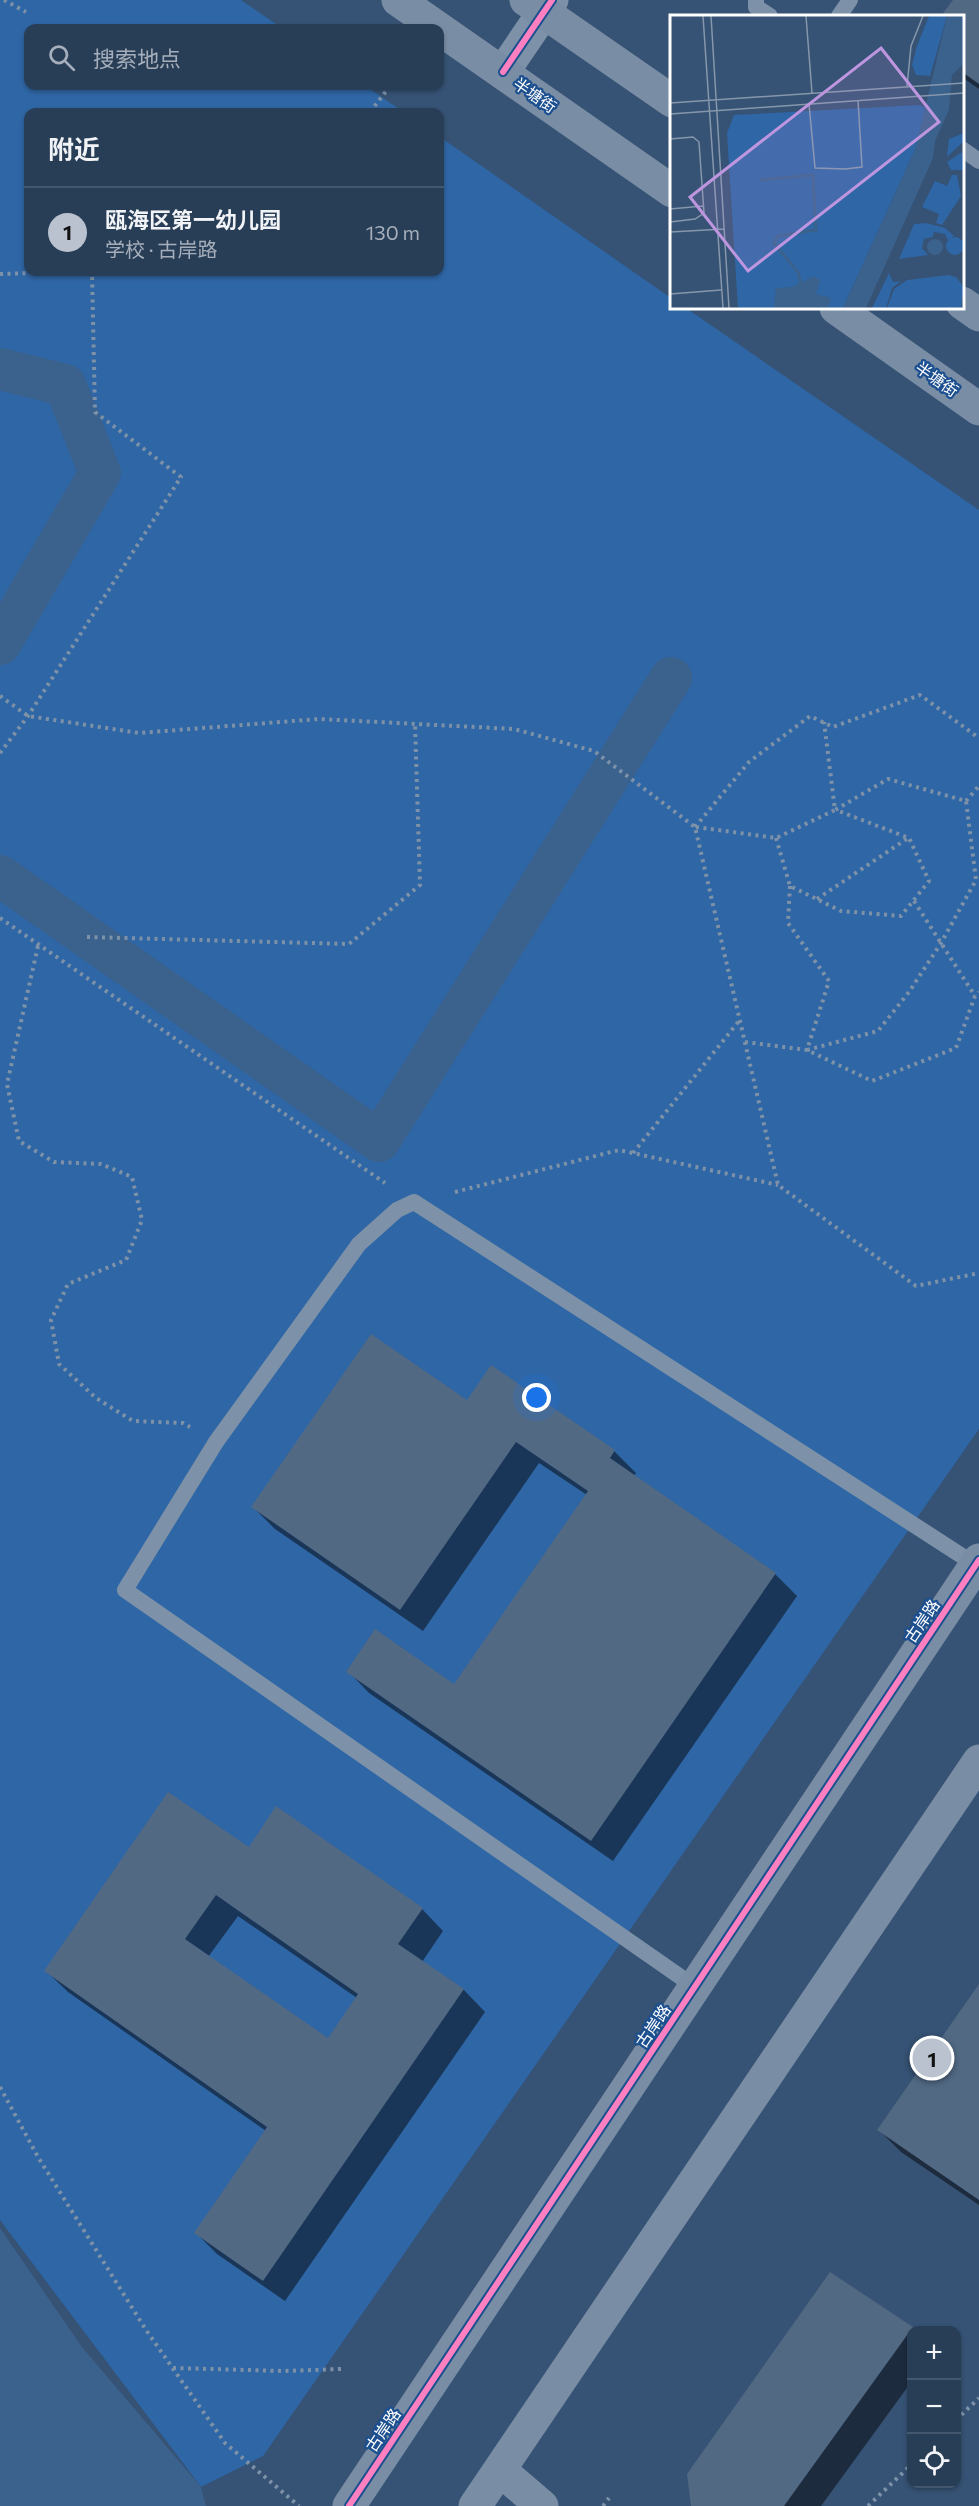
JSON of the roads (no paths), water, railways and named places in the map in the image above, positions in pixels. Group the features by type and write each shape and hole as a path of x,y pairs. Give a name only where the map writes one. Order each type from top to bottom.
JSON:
{"street":[{"name":"半塘街","path":"398,0 433,24"},
{"path":"503,72 541,4 670,100"},
{"name":"半塘街","path":"444,32 670,190"},
{"path":"964,304 979,315"},
{"name":"半塘街","path":"837,309 979,409"},
{"name":"古岸路","path":"349,2506 977,1562"},
{"path":"475,2506 979,1761"},
{"path":"500,2470 542,2506"}],"lane":[{"path":"756,0 756,7 768,15"},
{"path":"840,15 850,0"},
{"path":"964,150 979,160"},
{"path":"695,1987 125,1590 216,1442 359,1244 397,1210 414,1202 977,1562"}],"waterway":[{"path":"0,369 65,385 100,473 0,644"},
{"path":"0,876 379,1141 671,678"}],"place":[{"name":"瓯海区第一幼儿园","path":"932,2058"}]}
